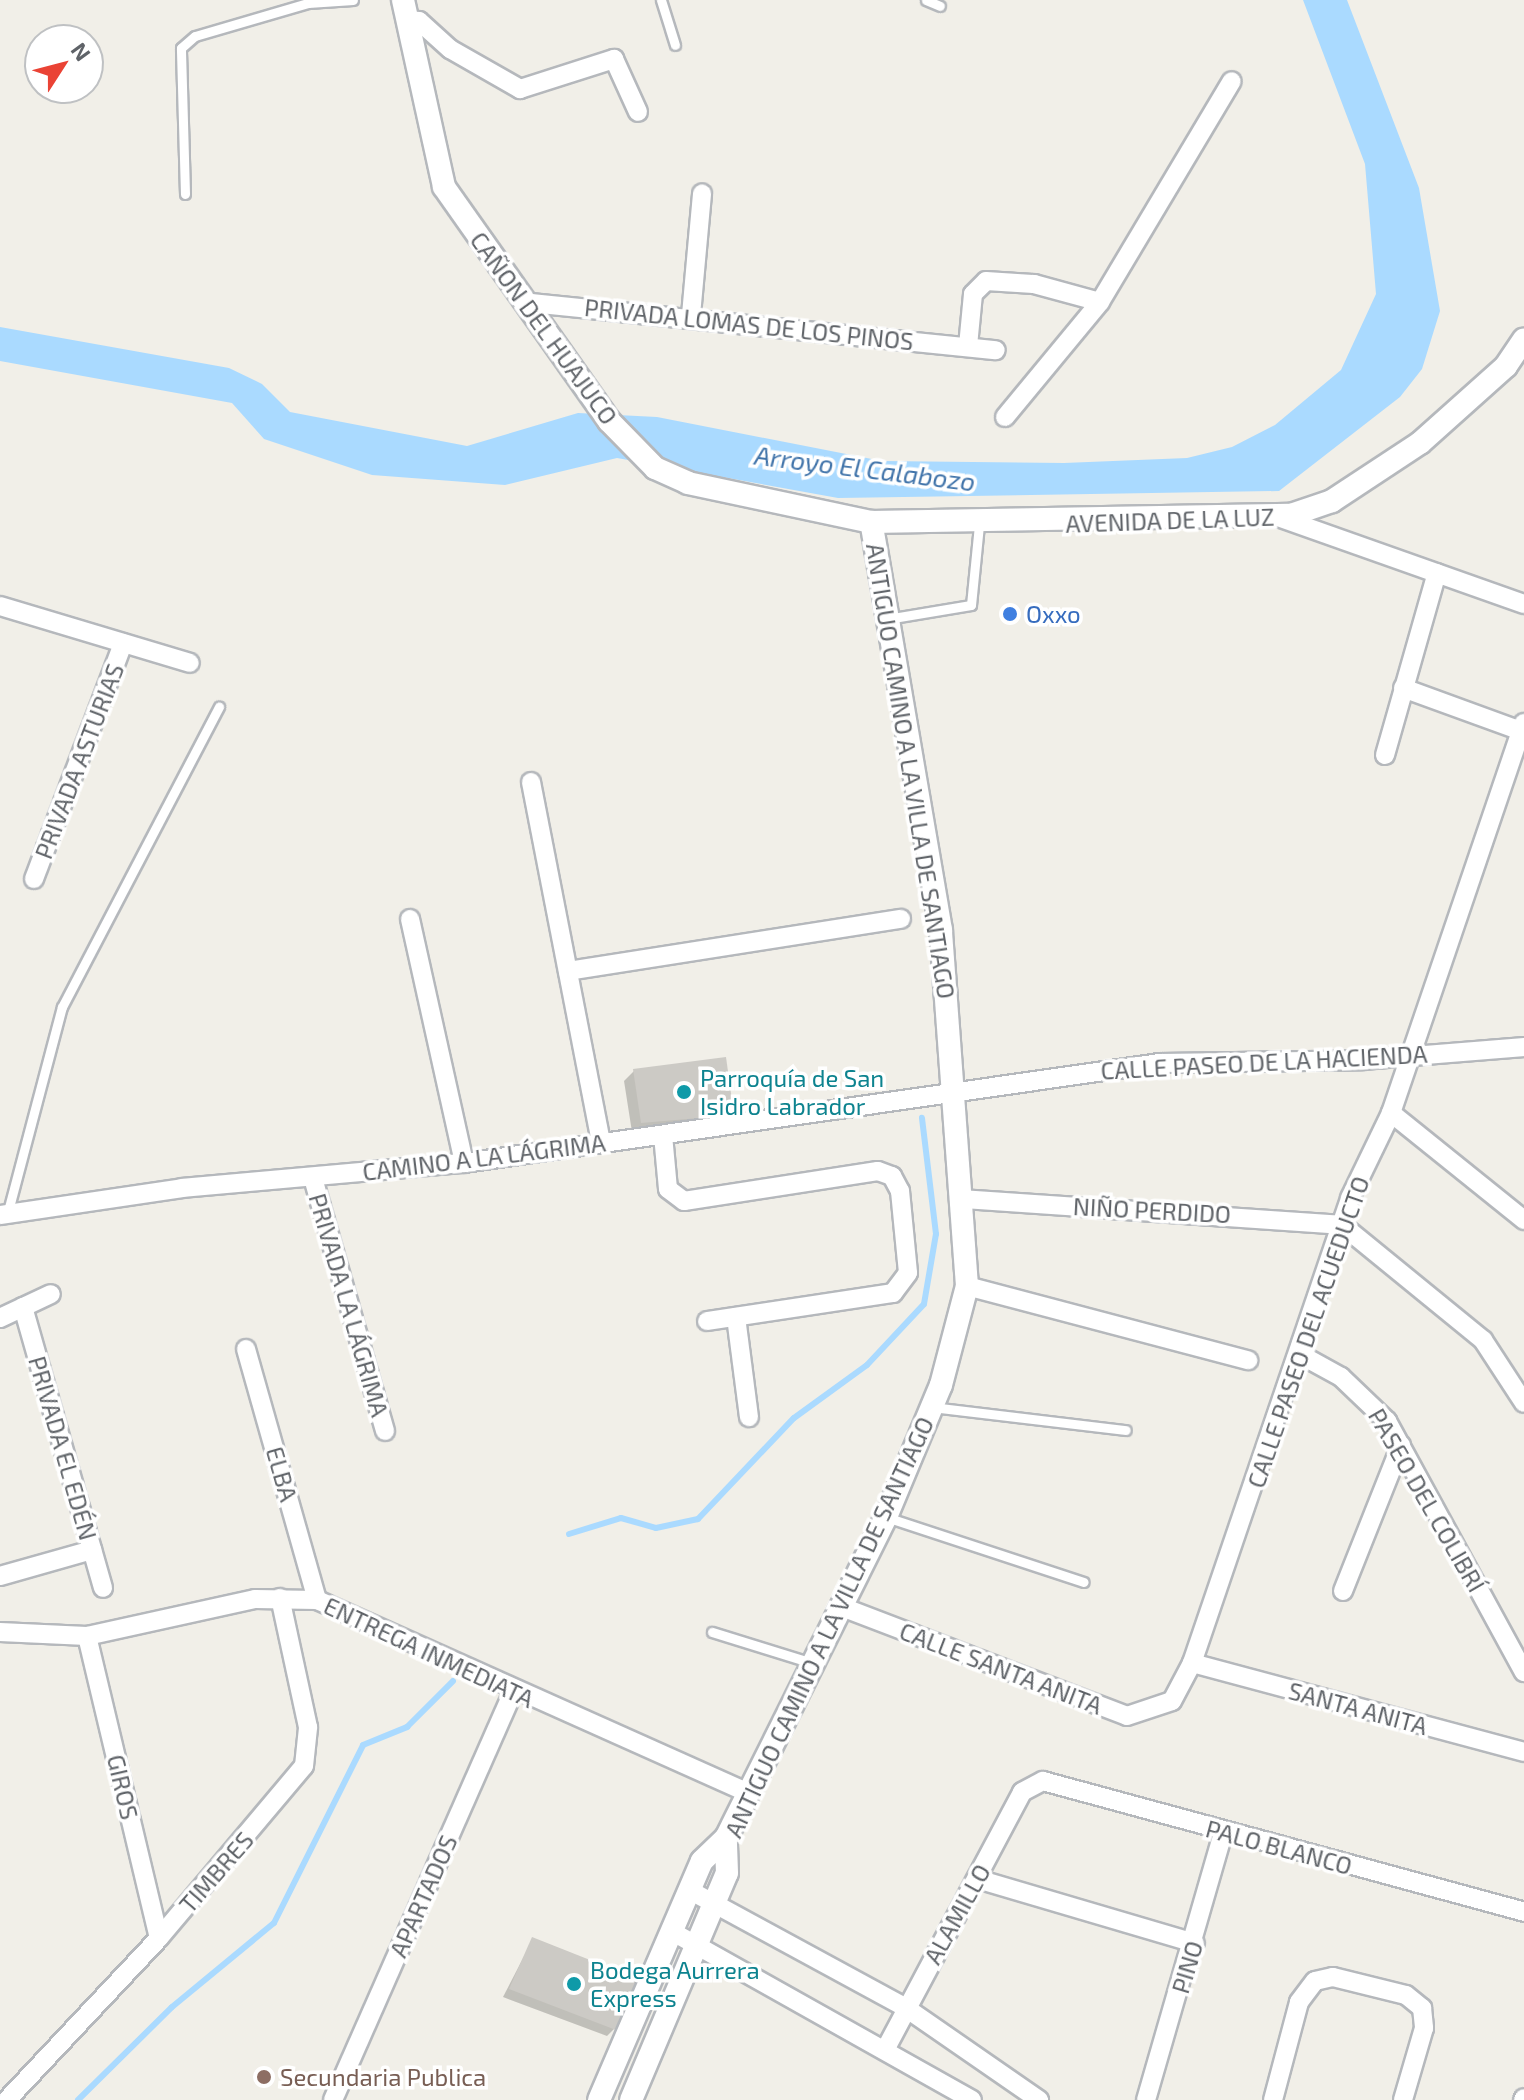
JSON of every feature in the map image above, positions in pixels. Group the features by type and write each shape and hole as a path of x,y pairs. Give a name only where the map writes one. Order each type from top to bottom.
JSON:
{"street":[{"path":"405,10 501,84 520,89 614,59 638,112"},
{"name":"CAÑON DEL HUAJUCO","path":"405,10 444,187 531,303 609,421 655,468 713,490 833,517"},
{"path":"1005,417 1100,302 1232,81"},
{"path":"691,315 702,193"},
{"path":"968,346 973,294 986,281 1034,284 1100,302"},
{"name":"PRIVADA LOMAS DE LOS PINOS","path":"531,303 691,315 996,350"},
{"name":"AVENIDA DE LA LUZ","path":"833,517 871,522 979,525 1276,517 1367,481 1515,361 1524,339"},
{"path":"1276,517 1524,604"},
{"name":"ANTIGUO CAMINO A LA VILLA DE SANTIAGO","path":"631,2100 727,1873 726,1838 886,1517 932,1407 967,1286 958,1088 941,930 871,522"},
{"path":"1385,755 1437,573"},
{"path":"0,606 190,663"},
{"name":"PRIVADA ASTURIAS","path":"34,879 123,643"},
{"path":"1403,688 1523,728"},
{"name":"CALLE PASEO DEL ACUEDUCTO","path":"1161,1709 1192,1663 1301,1355 1342,1225 1391,1113 1523,728"},
{"path":"531,782 601,1142"},
{"path":"410,919 464,1163"},
{"path":"568,971 901,919"},
{"name":"CALLE PASEO DE LA HACIENDA","path":"958,1088 1160,1063 1524,1047"},
{"name":"CAMINO A LA LÁGRIMA","path":"4,1213 464,1163 958,1088"},
{"path":"1391,1113 1524,1220"},
{"path":"663,1135 668,1189 684,1201 878,1171 892,1176 900,1191 904,1285 880,1296 707,1321"},
{"name":"PRIVADA LA LÁGRIMA","path":"313,1178 385,1431"},
{"name":"NIÑO PERDIDO","path":"962,1199 1342,1225"},
{"path":"1342,1225 1483,1340 1524,1403"},
{"path":"967,1286 1248,1360"},
{"path":"0,1318 51,1294"},
{"name":"PRIVADA EL EDÉN","path":"23,1307 103,1588"},
{"path":"736,1317 749,1417"},
{"name":"ELBA","path":"246,1349 317,1600"},
{"name":"PASEO DEL COLIBRÍ","path":"1301,1355 1366,1396 1401,1445 1524,1672"},
{"path":"1343,1591 1401,1445"},
{"path":"0,1576 92,1550"},
{"name":"ENTREGA INMEDIATA","path":"0,1632 87,1636 280,1598 317,1600 513,1691 749,1793"},
{"name":"TIMBRES","path":"7,2100 159,1938 304,1766 308,1727 280,1598"},
{"name":"CALLE SANTA ANITA","path":"842,1607 1127,1716 1161,1709"},
{"name":"GIROS","path":"87,1636 159,1938"},
{"name":"SANTA ANITA","path":"1192,1663 1524,1752"},
{"name":"APARTADOS","path":"333,2100 513,1691"},
{"name":"PALO BLANCO","path":"1035,1783 1524,1912"},
{"name":"ALAMILLO","path":"885,2050 1022,1792 1035,1783"},
{"name":"PINO","path":"1146,2100 1195,1943 1223,1833"},
{"path":"599,2100 702,1861 726,1838"},
{"path":"977,1879 1195,1943"},
{"path":"689,1890 906,2008 1039,2100"},
{"path":"671,1931 972,2100"},
{"path":"1273,2100 1299,2002 1315,1981 1333,1977 1406,1995 1422,2008 1424,2028 1403,2100"}],"lane":[{"path":"185,194 181,48 195,36 308,3 353,0"},
{"path":"661,0 675,45"},
{"path":"926,0 940,6"},
{"path":"887,619 971,605 979,525"},
{"name":"CAMINO A LA LÁGRIMA","path":"4,1213 62,1007 219,707"},
{"path":"932,1407 1126,1430"},
{"path":"886,1517 1084,1582"},
{"path":"712,1632 815,1664"}],"water":[{"name":"Arroyo El Calabozo","path":"1303,0 1347,0 1419,188 1440,311 1422,369 1400,397 1279,491 838,498 617,458 505,485 372,475 264,439 232,403 0,361 0,327 229,368 262,384 290,412 467,446 578,413 657,417 882,461 1064,463 1187,458 1232,447 1275,425 1341,370 1376,294 1365,164"}],"building":[{"name":"Parroquía de San Isidro Labrador","path":"726,1057 734,1115 641,1123 633,1069"},
{"name":"Bodega Aurrera Express","path":"532,1937 638,1979 616,2030 509,1989"}],"waterway":[{"path":"569,1534 621,1518 656,1528 698,1519 794,1418 867,1365 924,1304 936,1234 922,1118"},
{"path":"78,2100 172,2007 274,1923 363,1745 407,1727 453,1681"}],"place":[{"name":"Oxxo","path":"1010,614"},
{"name":"Parroquía de San Isidro Labrador","path":"684,1092"},
{"name":"Bodega Aurrera Express","path":"574,1984"},
{"name":"Secundaria Publica","path":"264,2077"}]}
